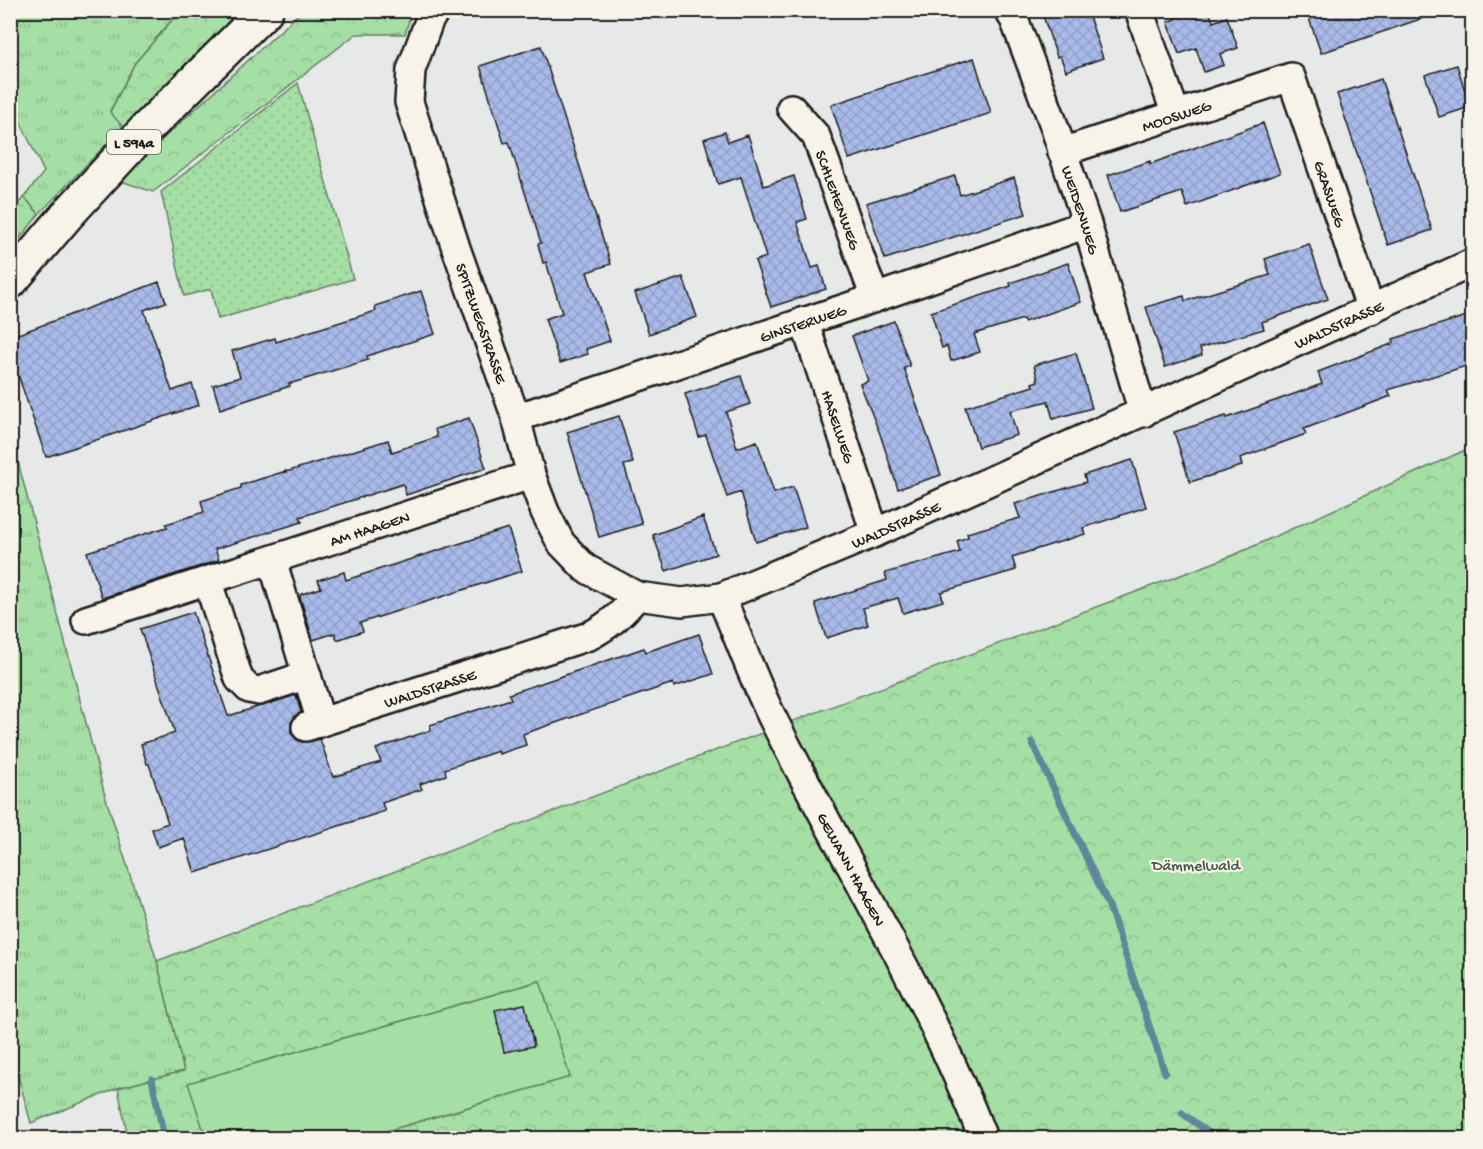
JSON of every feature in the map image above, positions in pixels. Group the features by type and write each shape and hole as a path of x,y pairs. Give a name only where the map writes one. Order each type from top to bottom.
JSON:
{"main road":[{"name":"L 594a","path":"10,282 67,215 148,127 267,10"}],"street":[{"name":"SPITZWEGSTRASSE","path":"436,10 429,21 411,70 409,102 456,248 516,418 531,475 545,512 561,543 585,568 638,596"},
{"name":"WEIDENWEG","path":"1008,10 1014,19 1051,117 1087,224 1143,413"},
{"path":"1139,10 1176,116"},
{"name":"MOOSWEG","path":"1062,152 1291,77"},
{"name":"GRASWEG","path":"1291,77 1371,310"},
{"name":"SCHLEHENWEG","path":"792,108 816,136 875,298"},
{"name":"GINSTERWEG","path":"516,418 875,298 1087,224"},
{"name":"WALDSTRASSE","path":"307,675 314,725 589,636 621,615 638,596 682,602 721,597 875,533 1473,263"},
{"name":"HASELWEG","path":"804,321 875,533"},
{"name":"AM HAAGEN","path":"86,620 531,475"},
{"path":"208,582 239,679 249,689 259,691 307,675 272,560"},
{"name":"GEWANN HAAGEN","path":"721,597 773,720 865,891 959,1078 983,1138"}],"green space":[{"path":"11,11 180,11 135,63 110,111 123,127 39,214 24,197 44,172 11,102"},
{"path":"180,11 244,11 123,127 110,112 135,63"},
{"path":"302,11 412,11 405,34 356,34 153,192 118,180"},
{"path":"298,83 353,279 218,319 211,289 184,296 161,192"},
{"path":"24,197 39,214 11,250 11,212"},
{"path":"10,431 104,792 157,961 184,1071 118,1088 31,1123 10,1047"},
{"name":"Dämmelwald","path":"1472,447 1472,1138 363,1138 569,1077 539,981 189,1083 206,1138 128,1138 118,1088 184,1071 157,961 1234,555"},
{"path":"540,981 570,1077 363,1138 206,1138 188,1083"}],"building":[{"path":"1041,10 1087,10 1103,58 1066,71 1060,56 1057,57"},
{"path":"1173,10 1209,10 1213,22 1227,17 1238,48 1220,54 1224,65 1204,72 1196,48 1179,54 1168,22 1176,19"},
{"path":"1306,10 1434,10 1435,14 1321,53"},
{"path":"541,46 611,264 587,272 610,341 586,349 588,354 560,363 545,319 562,313 546,262 543,263 538,244 541,243 509,142 504,143 480,66"},
{"path":"974,58 991,113 849,159 831,105"},
{"path":"1457,65 1470,107 1439,117 1425,75"},
{"path":"1381,79 1432,230 1388,245 1337,94"},
{"path":"1263,123 1280,173 1187,207 1182,192 1120,212 1108,175 1150,161 1150,164"},
{"path":"725,132 728,142 748,135 764,186 794,176 807,219 797,222 812,268 819,266 826,289 771,307 755,261 766,257 741,177 718,184 704,139"},
{"path":"955,176 960,195 1014,178 1026,214 885,259 866,203"},
{"path":"1309,244 1328,299 1262,322 1264,329 1200,348 1202,355 1165,367 1146,307 1184,296 1185,301 1270,275 1265,259"},
{"path":"1068,263 1081,302 1024,322 1023,319 974,334 980,352 951,361 947,346 942,348 931,312 1011,286 1010,283"},
{"path":"683,277 697,317 649,334 635,293"},
{"path":"159,282 166,302 144,310 172,391 192,384 199,405 46,457 10,351 10,337"},
{"path":"421,291 435,334 367,356 368,360 289,384 290,386 220,409 213,385 240,377 232,351 275,338 276,342 376,311 375,306"},
{"path":"1473,314 1473,364 1388,390 1391,396 1304,429 1306,434 1240,458 1242,466 1190,482 1174,432 1226,416 1227,418 1322,384 1318,372 1394,343 1393,339"},
{"path":"894,321 910,366 904,368 941,475 898,489 860,384 868,381 852,336"},
{"path":"1076,353 1092,408 1053,419 1048,401 1010,411 1017,435 978,447 965,407 1033,386 1032,383 1038,381 1034,365"},
{"path":"741,376 750,404 726,412 737,448 757,441 774,493 793,487 806,527 756,542 741,492 727,497 706,435 699,437 685,394"},
{"path":"619,416 633,463 624,465 642,524 599,537 567,432"},
{"path":"469,418 486,468 406,495 403,484 300,517 302,522 215,549 219,560 102,598 87,552 167,527 166,524 204,512 201,501 241,488 241,485 388,440 392,452 437,437 435,429"},
{"path":"1132,460 1146,507 1083,528 1085,534 1012,557 1016,570 941,592 943,601 903,613 898,598 863,608 868,625 826,638 815,603 887,580 885,573 960,552 957,541 968,537 967,533 1020,518 1015,504 1086,482 1084,475"},
{"path":"703,517 716,554 666,571 653,535"},
{"path":"508,528 522,571 360,623 363,631 337,640 335,633 313,640 300,597 301,594 321,588 318,580 344,572 346,580"},
{"path":"193,612 228,716 296,695 301,712 291,723 291,732 296,739 302,742 320,739 333,777 381,762 376,749 431,730 430,725 511,699 509,694 644,648 646,652 699,634 713,674 674,687 673,683 523,734 526,745 499,754 498,751 445,769 446,775 420,784 422,789 382,803 385,811 195,873 184,838 158,847 152,829 168,823 141,744 175,733 140,629"},
{"path":"525,1004 534,1046 504,1052 495,1010"}],"waterway":[{"path":"1032,742 1109,906 1165,1073"},
{"path":"152,1079 164,1138"},
{"path":"1182,1113 1216,1138"}]}
